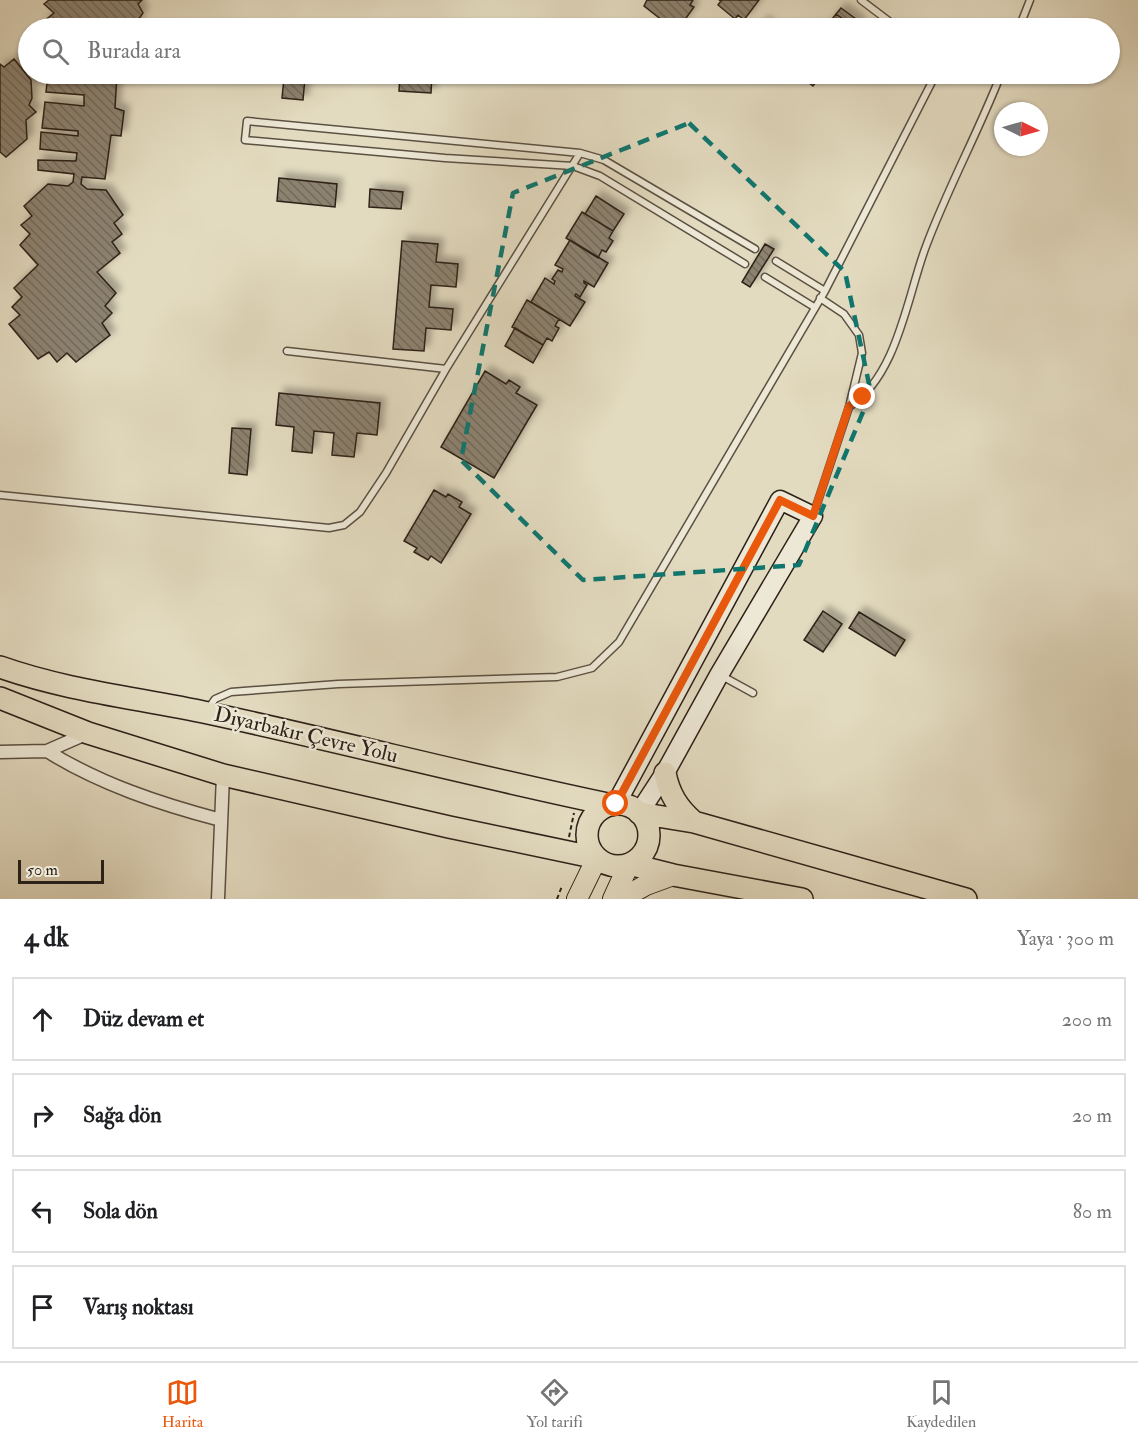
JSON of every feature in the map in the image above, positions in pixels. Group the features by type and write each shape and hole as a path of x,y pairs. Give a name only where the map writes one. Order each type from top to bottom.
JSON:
{"highway":[{"name":"Diyarbakır Çevre Yolu","path":"0,667 90,692 206,712 614,805"},
{"path":"0,698 88,733 223,775 449,827 597,858 612,865 629,864 673,875 802,899"},
{"path":"665,773 672,797 680,810 694,822"},
{"path":"597,858 589,844 588,827 597,813 614,805 624,805 639,813 694,822 966,899"},
{"path":"629,864 643,853 647,845 648,828 639,813"}],"main road":[{"path":"614,805 780,500 813,516 719,675 665,773 639,813"},
{"path":"580,893 597,858"},
{"path":"613,899 629,864"},
{"path":"621,899 646,885 673,875"},
{"path":"580,893 600,891 605,899"}],"street":[{"path":"0,752 47,751 88,733"},
{"path":"47,751 74,767 112,784 178,808 221,819"},
{"path":"218,899 223,775"}],"lane":[{"path":"861,0 885,18"},
{"path":"1023,18 1030,0"},
{"path":"206,712 215,699 231,692 338,684 557,677 592,668 619,642 825,291 931,84"},
{"path":"849,406 870,389 898,338 925,249 998,84"},
{"path":"745,264 600,176 573,166 445,158 245,140 247,121 580,153 604,160 755,249"},
{"path":"0,495 329,528 344,525 360,512 386,473 446,369 580,153"},
{"path":"776,261 825,291"},
{"path":"765,277 814,307"},
{"path":"813,516 849,406 862,353 860,335 844,314 820,298"},
{"path":"287,351 446,369"},
{"path":"719,675 753,693"}],"path":[{"path":"567,843 575,805"},
{"path":"557,899 562,886"}],"highlighted area":[{"path":"689,123 845,272 871,393 799,565 583,580 461,460 513,193"}],"building":[{"path":"49,0 142,0 138,4 143,13 140,18 48,18 54,13 44,4"},
{"path":"647,0 693,0 690,5 694,7 686,18 659,18 644,6"},
{"path":"719,0 759,0 746,18 738,15 734,18 718,5 721,1"},
{"path":"841,8 855,18 842,18 836,14"},
{"path":"14,59 18,64 18,84 31,84 32,98 29,105 36,112 26,120 27,139 6,157 0,152 0,64 4,67"},
{"path":"47,84 116,84 115,108 124,111 121,136 111,135 105,179 82,177 81,184 87,189 106,190 123,215 114,223 122,234 112,242 120,253 97,272 116,293 105,306 112,313 102,323 110,335 76,362 67,353 57,362 49,352 38,359 9,324 20,315 12,307 22,297 14,288 38,265 20,245 30,234 21,225 32,216 24,206 48,184 68,186 73,182 74,174 38,170 38,160 76,161 77,153 40,149 41,132 78,136 78,131 42,128 45,102 84,106 84,95 46,92"},
{"path":"283,84 304,84 303,100 282,98"},
{"path":"399,84 431,84 431,93 399,91"},
{"path":"279,178 337,184 335,207 277,201"},
{"path":"370,189 403,192 401,209 369,207"},
{"path":"596,196 624,214 613,231 585,214"},
{"path":"582,212 613,231 609,238 613,241 606,252 602,250 598,258 566,238"},
{"path":"570,240 608,263 594,287 584,281 587,285 580,297 576,294 575,296 585,302 570,326 531,302 545,278 554,284 555,281 552,279 558,270 562,272 563,269 555,265"},
{"path":"402,241 438,244 436,262 458,264 456,287 431,285 429,307 453,309 451,330 426,328 424,351 393,349"},
{"path":"765,244 774,249 750,287 742,282"},
{"path":"527,300 559,319 555,326 559,328 552,341 547,338 543,345 512,327"},
{"path":"515,328 543,345 533,363 505,346"},
{"path":"485,371 506,384 509,380 520,387 516,393 537,405 494,478 441,447"},
{"path":"279,393 380,403 377,435 357,433 354,457 332,455 334,433 314,431 312,453 292,451 294,427 276,425"},
{"path":"232,428 251,429 247,475 229,473"},
{"path":"434,490 446,497 448,494 462,502 459,507 471,514 441,563 431,556 428,560 414,552 417,548 404,541"},
{"path":"823,611 842,624 823,652 804,640"},
{"path":"859,612 905,640 895,656 849,628"}],"route":[{"path":"616,804 780,500 813,516 849,406 863,397"}]}
